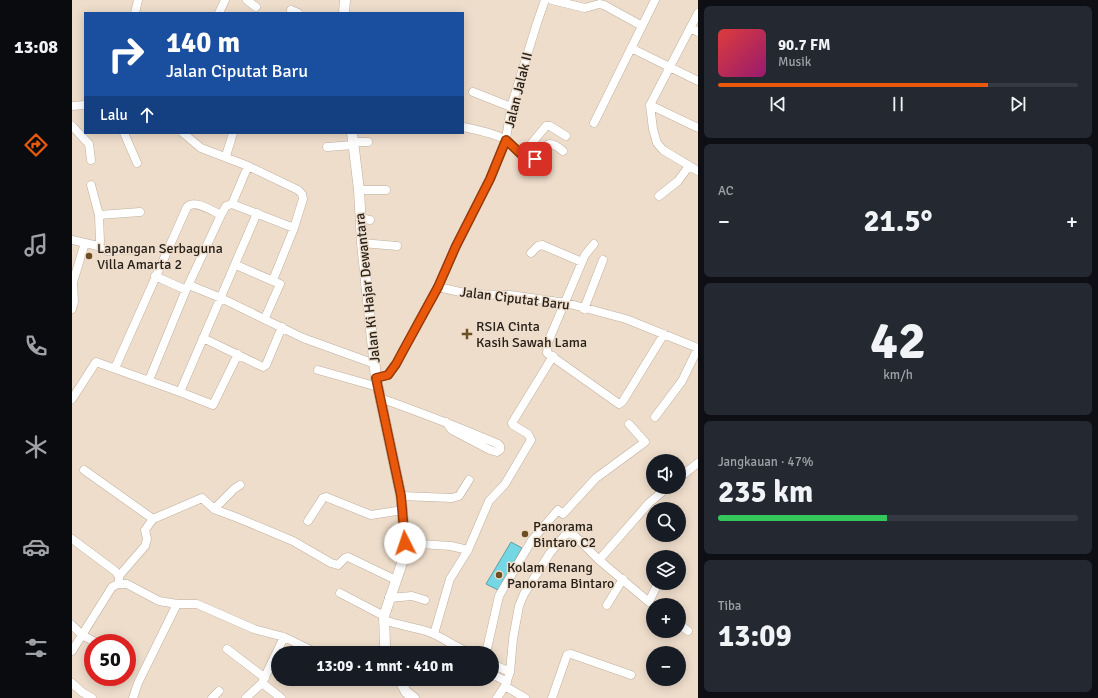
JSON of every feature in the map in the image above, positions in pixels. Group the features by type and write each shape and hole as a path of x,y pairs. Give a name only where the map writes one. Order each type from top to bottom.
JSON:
{"main road":[{"path":"344,12 345,0"},
{"name":"Jalan Ki Hajar Dewantara","path":"353,140 377,383 403,510 405,543 403,560 389,598 384,618 384,646"},
{"path":"402,686 407,696"}],"street":[{"path":"135,12 138,0"},
{"path":"219,12 225,0"},
{"path":"247,0 256,7"},
{"name":"Jalan Jalak II","path":"438,287 456,246 490,179 506,140 511,107 545,0"},
{"path":"552,0 574,3 585,8 599,4 642,26"},
{"path":"594,123 655,0"},
{"path":"698,13 650,105 653,129 657,143 663,150 698,171"},
{"path":"690,28 698,32"},
{"path":"630,48 698,81"},
{"path":"473,92 511,107"},
{"path":"72,106 84,105"},
{"path":"650,105 698,128"},
{"path":"72,126 89,144 91,160"},
{"path":"464,126 506,140 522,155 535,159 546,147 551,144 563,151"},
{"path":"522,155 546,126 550,126 566,136"},
{"path":"124,134 137,163"},
{"path":"184,134 201,148 226,156 300,192 303,199 294,228 273,280"},
{"path":"226,156 233,134"},
{"path":"327,148 353,140 368,142"},
{"path":"232,204 248,166"},
{"path":"659,196 678,181 689,166"},
{"path":"91,184 99,215 100,242 98,246"},
{"path":"359,190 386,190"},
{"path":"115,368 155,276 188,206 195,204 221,215"},
{"path":"149,380 187,288 226,206 232,204 294,228"},
{"path":"99,215 140,212"},
{"path":"180,392 236,265 257,213"},
{"path":"360,218 370,220"},
{"path":"72,240 98,246 107,251 131,250"},
{"path":"72,309 74,302 73,282 85,243"},
{"path":"362,243 397,246"},
{"path":"594,244 582,262 566,303 548,342 547,352 617,404 620,404 664,334"},
{"path":"531,253 538,246 542,245 582,262"},
{"path":"584,308 603,260"},
{"path":"236,265 273,280 280,286 265,318"},
{"path":"155,276 187,288 221,298 265,318 303,338 375,364"},
{"path":"318,370 377,383 388,375 396,364 438,287"},
{"name":"Jalan Ciputat Baru","path":"438,287 469,294 510,295 566,303 626,319 698,348"},
{"path":"203,338 263,367 265,366 282,327"},
{"path":"655,417 682,381 698,348"},
{"path":"72,399 96,362 149,380 213,406 238,354"},
{"path":"434,634 450,579 468,550 489,500 506,484 531,440 530,435 512,423 553,356"},
{"path":"380,398 446,422 498,444 500,446 500,450 497,452 490,450 452,430 446,422"},
{"path":"488,646 499,596 532,540 558,510 563,514 596,478 645,442 629,424"},
{"path":"686,472 698,463"},
{"path":"84,470 153,520"},
{"path":"401,496 452,498 459,496 468,480"},
{"path":"214,509 240,485"},
{"path":"599,560 649,503 660,494"},
{"path":"72,651 112,587 146,546 147,539 145,530 153,520 202,498 214,509 292,541 335,565 338,565 348,557 396,580"},
{"path":"308,521 323,498 371,515 403,510"},
{"path":"497,698 506,684 510,672 513,639 519,606 524,594 550,553 566,534 570,533 575,536 599,560 646,599"},
{"path":"72,539 115,571 119,580 159,601 177,604 197,604 254,629 284,636 303,646"},
{"path":"405,543 451,546 468,550"},
{"path":"607,605 623,579"},
{"path":"340,594 384,618 434,634 455,646"},
{"path":"389,598 412,596 425,600"},
{"path":"133,698 138,683 177,604"},
{"path":"72,625 82,635"},
{"path":"246,698 263,680 284,636"},
{"path":"227,649 263,680 281,698"},
{"path":"552,698 567,655 571,654 631,675"},
{"path":"499,667 510,672"},
{"path":"499,679 525,698"},
{"path":"72,683 92,698"},
{"path":"212,698 219,691"}],"water":[{"name":"Kolam Renang Panorama Bintaro","path":"511,542 522,548 498,590 486,584"}],"place":[{"name":"Lapangan Serbaguna Villa Amarta 2","path":"89,256"},
{"name":"RSIA Cinta Kasih Sawah Lama","path":"467,334"},
{"name":"Panorama Bintaro C2","path":"525,534"},
{"name":"Kolam Renang Panorama Bintaro","path":"499,575"}],"route":[{"path":"405,543 401,496 376,378 388,375 396,364 438,287 456,246 490,179 506,140 522,155 535,159"}]}
